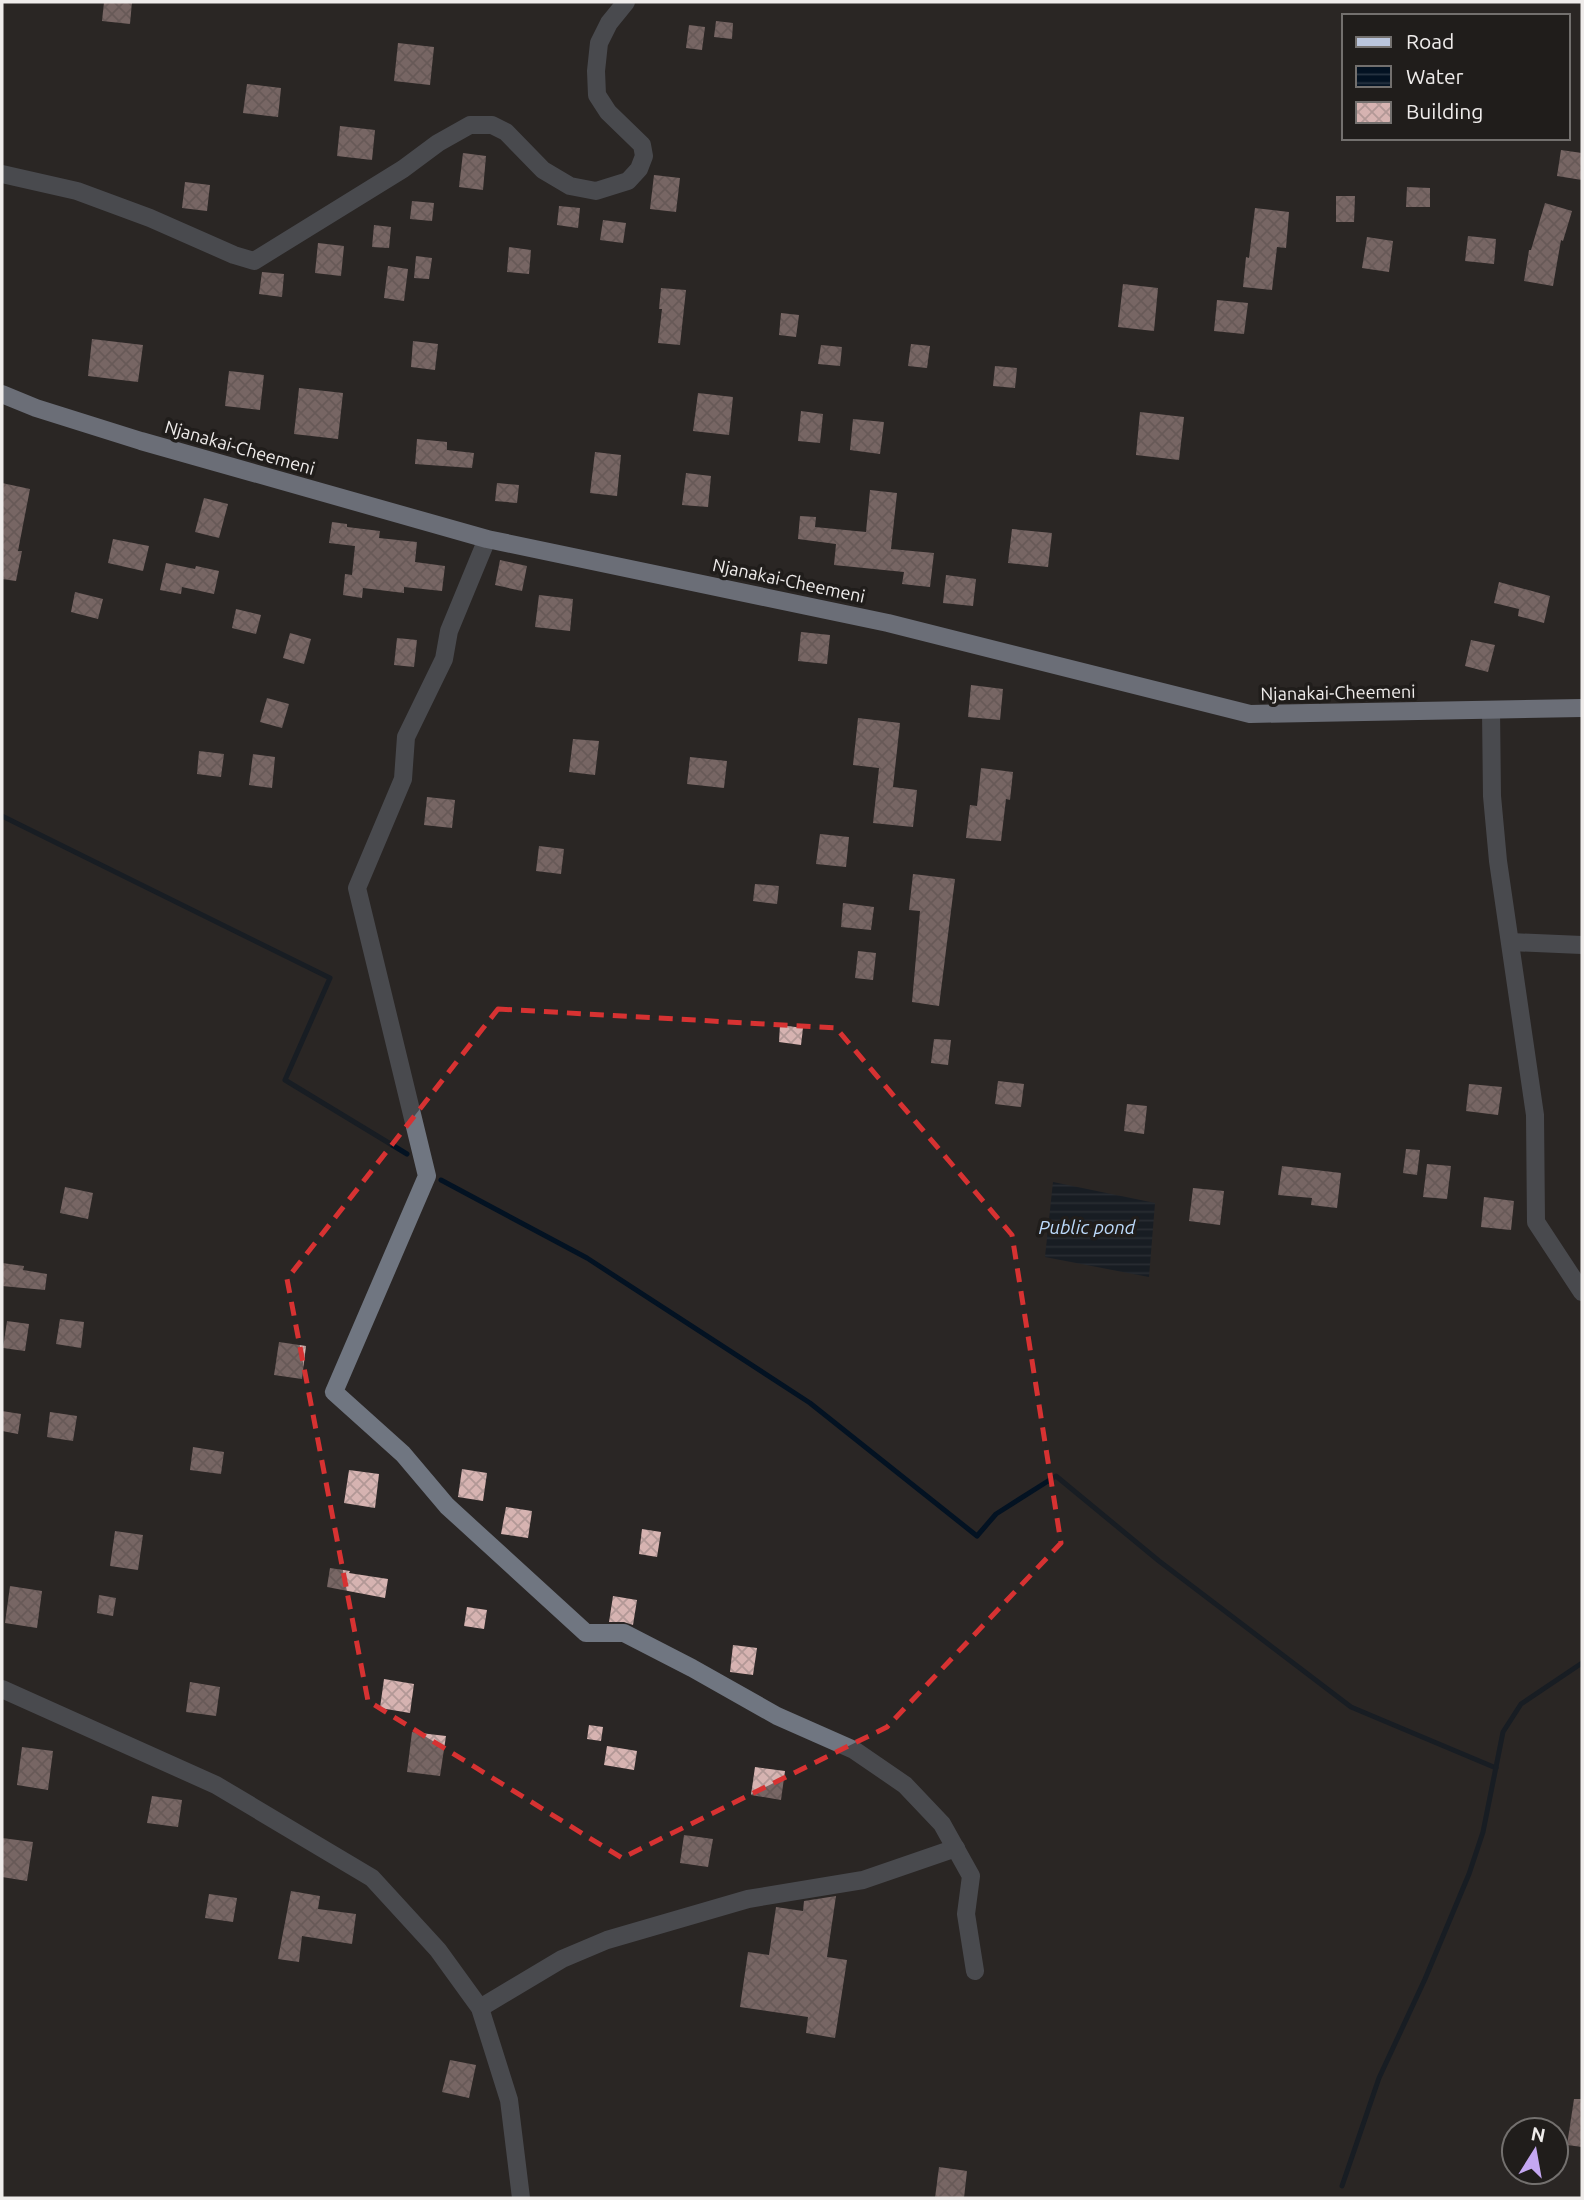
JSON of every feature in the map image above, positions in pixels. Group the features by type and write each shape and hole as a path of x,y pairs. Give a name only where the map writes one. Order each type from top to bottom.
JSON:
{"main road":[{"name":"Njanakai-Cheemeni","path":"2,394 36,408 141,440 487,539 888,623 1250,714 1582,708"}],"street":[{"path":"2,174 77,191 149,218 234,256 254,261 470,125 492,125 506,132 543,170 570,186 596,191 628,181 639,169 645,156 642,145 608,112 597,95 599,43 609,23 626,2"},
{"path":"487,539 449,631 444,659 406,737 403,779 357,888 428,1176 334,1391 403,1454 447,1506 586,1633 624,1633 777,1716 854,1750 905,1785 942,1824 971,1876 966,1914 975,1971"},
{"path":"1491,710 1492,796 1498,861 1535,1115 1536,1222 1582,1292"},
{"path":"1511,942 1582,944"},
{"path":"2,1689 216,1785 372,1878 438,1950 480,2008 509,2100 521,2198"},
{"path":"480,2008 562,1959 607,1940 748,1899 863,1880 956,1848"}],"highlighted area":[{"path":"498,1009 836,1028 1012,1235 1061,1543 887,1727 622,1858 368,1701 287,1279"}],"water":[{"name":"Public pond","path":"1053,1182 1155,1203 1149,1277 1045,1257"}],"building":[{"path":"104,2 132,2 130,24 102,21"},
{"path":"716,21 733,23 732,39 714,37"},
{"path":"689,25 705,27 702,50 686,48"},
{"path":"398,43 434,47 430,85 394,81"},
{"path":"247,84 281,88 278,117 243,113"},
{"path":"340,126 375,130 372,160 337,156"},
{"path":"1561,150 1582,153 1582,180 1557,176"},
{"path":"463,153 486,156 483,190 459,187"},
{"path":"654,175 680,178 676,212 650,209"},
{"path":"185,182 210,185 207,211 182,208"},
{"path":"1407,187 1430,188 1430,207 1406,207"},
{"path":"1336,196 1355,196 1354,222 1336,222"},
{"path":"412,201 434,203 432,221 410,219"},
{"path":"1545,203 1572,211 1563,241 1561,240 1553,286 1524,281 1529,250"},
{"path":"559,206 580,208 578,228 557,225"},
{"path":"1255,208 1289,212 1286,248 1277,247 1272,290 1243,287"},
{"path":"603,220 626,223 623,243 600,240"},
{"path":"374,225 391,227 389,248 372,247"},
{"path":"1468,236 1496,239 1494,264 1465,261"},
{"path":"1367,237 1393,241 1389,272 1362,268"},
{"path":"318,243 344,246 341,276 315,273"},
{"path":"509,247 531,250 529,274 507,272"},
{"path":"416,256 432,258 429,279 414,278"},
{"path":"388,266 408,269 404,301 384,298"},
{"path":"262,272 284,274 282,297 259,294"},
{"path":"1123,284 1158,288 1154,331 1118,327"},
{"path":"661,288 686,290 680,345 658,343 662,309 659,309"},
{"path":"1217,300 1248,303 1244,334 1214,331"},
{"path":"781,313 799,315 796,337 779,335"},
{"path":"92,339 143,345 138,382 88,376"},
{"path":"413,341 438,344 435,370 411,367"},
{"path":"911,344 930,346 927,368 908,366"},
{"path":"821,345 842,347 840,366 818,364"},
{"path":"995,366 1017,368 1015,388 993,386"},
{"path":"229,371 264,375 260,410 225,406"},
{"path":"299,388 343,393 338,439 294,434"},
{"path":"698,393 733,397 729,435 693,431"},
{"path":"801,411 823,414 820,443 798,441"},
{"path":"1140,412 1184,417 1179,460 1136,455"},
{"path":"853,419 884,422 880,454 850,450"},
{"path":"417,439 447,442 447,450 474,453 472,468 415,464"},
{"path":"595,452 621,455 617,496 590,493"},
{"path":"686,473 711,476 708,507 682,505"},
{"path":"2,483 30,489 18,551 22,551 16,581 2,579"},
{"path":"497,483 519,485 517,503 495,501"},
{"path":"870,490 897,493 891,549 934,553 930,587 902,584 904,572 834,565 836,544 798,539 800,516 816,517 815,527 866,532"},
{"path":"204,498 228,504 219,538 195,532"},
{"path":"332,522 347,524 347,527 380,531 379,538 417,542 415,562 445,566 442,591 404,587 404,593 363,588 362,598 343,595 345,574 352,575 355,546 329,543"},
{"path":"1012,529 1052,533 1048,567 1008,563"},
{"path":"113,539 149,546 143,571 108,563"},
{"path":"500,560 527,566 522,591 495,585"},
{"path":"166,563 219,571 214,594 182,587 181,594 160,590"},
{"path":"946,575 976,579 973,606 943,603"},
{"path":"1499,582 1550,596 1544,623 1518,616 1519,609 1494,603"},
{"path":"75,592 103,599 98,619 71,612"},
{"path":"539,595 573,599 570,631 535,627"},
{"path":"236,609 261,615 256,634 232,628"},
{"path":"801,632 830,635 827,664 798,661"},
{"path":"290,633 311,639 304,664 283,658"},
{"path":"397,638 417,640 414,667 394,665"},
{"path":"1471,640 1495,645 1488,672 1465,666"},
{"path":"971,685 1003,689 1000,720 968,717"},
{"path":"267,698 289,704 282,728 260,722"},
{"path":"858,718 900,723 893,787 917,790 913,827 873,823 879,768 853,765"},
{"path":"573,739 599,741 595,775 569,772"},
{"path":"199,751 224,754 221,777 197,774"},
{"path":"253,754 275,757 272,788 249,785"},
{"path":"690,757 727,761 724,788 687,784"},
{"path":"981,768 1013,772 1010,800 1006,799 1001,841 966,838 970,805 977,806"},
{"path":"427,797 455,800 452,828 424,825"},
{"path":"820,834 849,837 846,867 816,864"},
{"path":"539,846 564,849 561,874 536,871"},
{"path":"913,874 955,879 939,1006 912,1002 920,911 909,910"},
{"path":"755,884 779,886 777,904 753,901"},
{"path":"843,903 874,907 871,930 841,927"},
{"path":"858,951 876,953 873,980 855,978"},
{"path":"780,1025 803,1028 801,1045 779,1042"},
{"path":"934,1039 951,1040 948,1065 931,1063"},
{"path":"998,1081 1024,1084 1021,1107 995,1104"},
{"path":"1469,1084 1502,1087 1498,1115 1466,1111"},
{"path":"1127,1104 1147,1106 1144,1134 1124,1131"},
{"path":"1406,1149 1420,1150 1417,1175 1403,1173"},
{"path":"1427,1164 1451,1166 1447,1199 1423,1197"},
{"path":"1282,1166 1341,1173 1337,1208 1311,1205 1312,1198 1278,1195"},
{"path":"65,1187 93,1193 88,1219 60,1213"},
{"path":"1193,1188 1224,1191 1220,1225 1189,1221"},
{"path":"1484,1197 1514,1201 1511,1230 1481,1227"},
{"path":"2,1263 24,1266 23,1270 47,1274 45,1290 2,1286"},
{"path":"60,1319 84,1322 81,1348 56,1344"},
{"path":"7,1321 29,1324 25,1351 3,1348"},
{"path":"279,1342 306,1346 302,1379 274,1375"},
{"path":"2,1411 21,1414 18,1434 2,1431"},
{"path":"50,1412 77,1416 73,1441 47,1437"},
{"path":"193,1447 224,1452 221,1474 190,1470"},
{"path":"462,1469 487,1473 483,1501 458,1497"},
{"path":"349,1470 379,1474 375,1508 344,1503"},
{"path":"506,1507 532,1511 528,1538 501,1534"},
{"path":"642,1529 661,1532 657,1557 639,1554"},
{"path":"115,1531 143,1535 138,1570 110,1566"},
{"path":"330,1568 388,1579 385,1598 327,1587"},
{"path":"10,1586 42,1591 37,1628 5,1623"},
{"path":"99,1595 116,1598 113,1616 97,1613"},
{"path":"613,1596 637,1600 633,1625 609,1622"},
{"path":"467,1607 487,1610 484,1629 464,1626"},
{"path":"733,1645 757,1648 753,1675 730,1672"},
{"path":"384,1679 414,1684 410,1713 380,1708"},
{"path":"190,1682 220,1687 216,1716 186,1712"},
{"path":"589,1725 603,1727 601,1741 587,1739"},
{"path":"412,1732 446,1736 440,1776 407,1772"},
{"path":"607,1746 637,1751 634,1770 604,1765"},
{"path":"22,1747 53,1751 48,1790 17,1785"},
{"path":"755,1767 785,1771 781,1800 751,1795"},
{"path":"152,1796 182,1800 178,1827 147,1823"},
{"path":"684,1835 713,1839 708,1867 680,1863"},
{"path":"2,1838 33,1842 27,1881 2,1877"},
{"path":"291,1891 320,1896 318,1909 356,1914 352,1944 302,1936 299,1962 278,1959"},
{"path":"209,1894 237,1898 233,1922 205,1918"},
{"path":"836,1896 827,1957 847,1960 835,2038 806,2033 808,2017 740,2007 748,1952 769,1955 776,1907 803,1911 804,1901"},
{"path":"450,2060 476,2065 469,2098 442,2092"},
{"path":"1574,2099 1582,2099 1582,2147 1570,2145"},
{"path":"939,2167 967,2171 964,2198 935,2198"}],"waterway":[{"path":"2,816 330,978 285,1080 407,1154"},
{"path":"441,1180 587,1258 810,1403 977,1536 996,1514 1056,1476 1159,1561 1351,1707 1496,1768"},
{"path":"1342,2186 1379,2078 1425,1979 1469,1874 1483,1832 1503,1732 1521,1704 1582,1663"}]}
